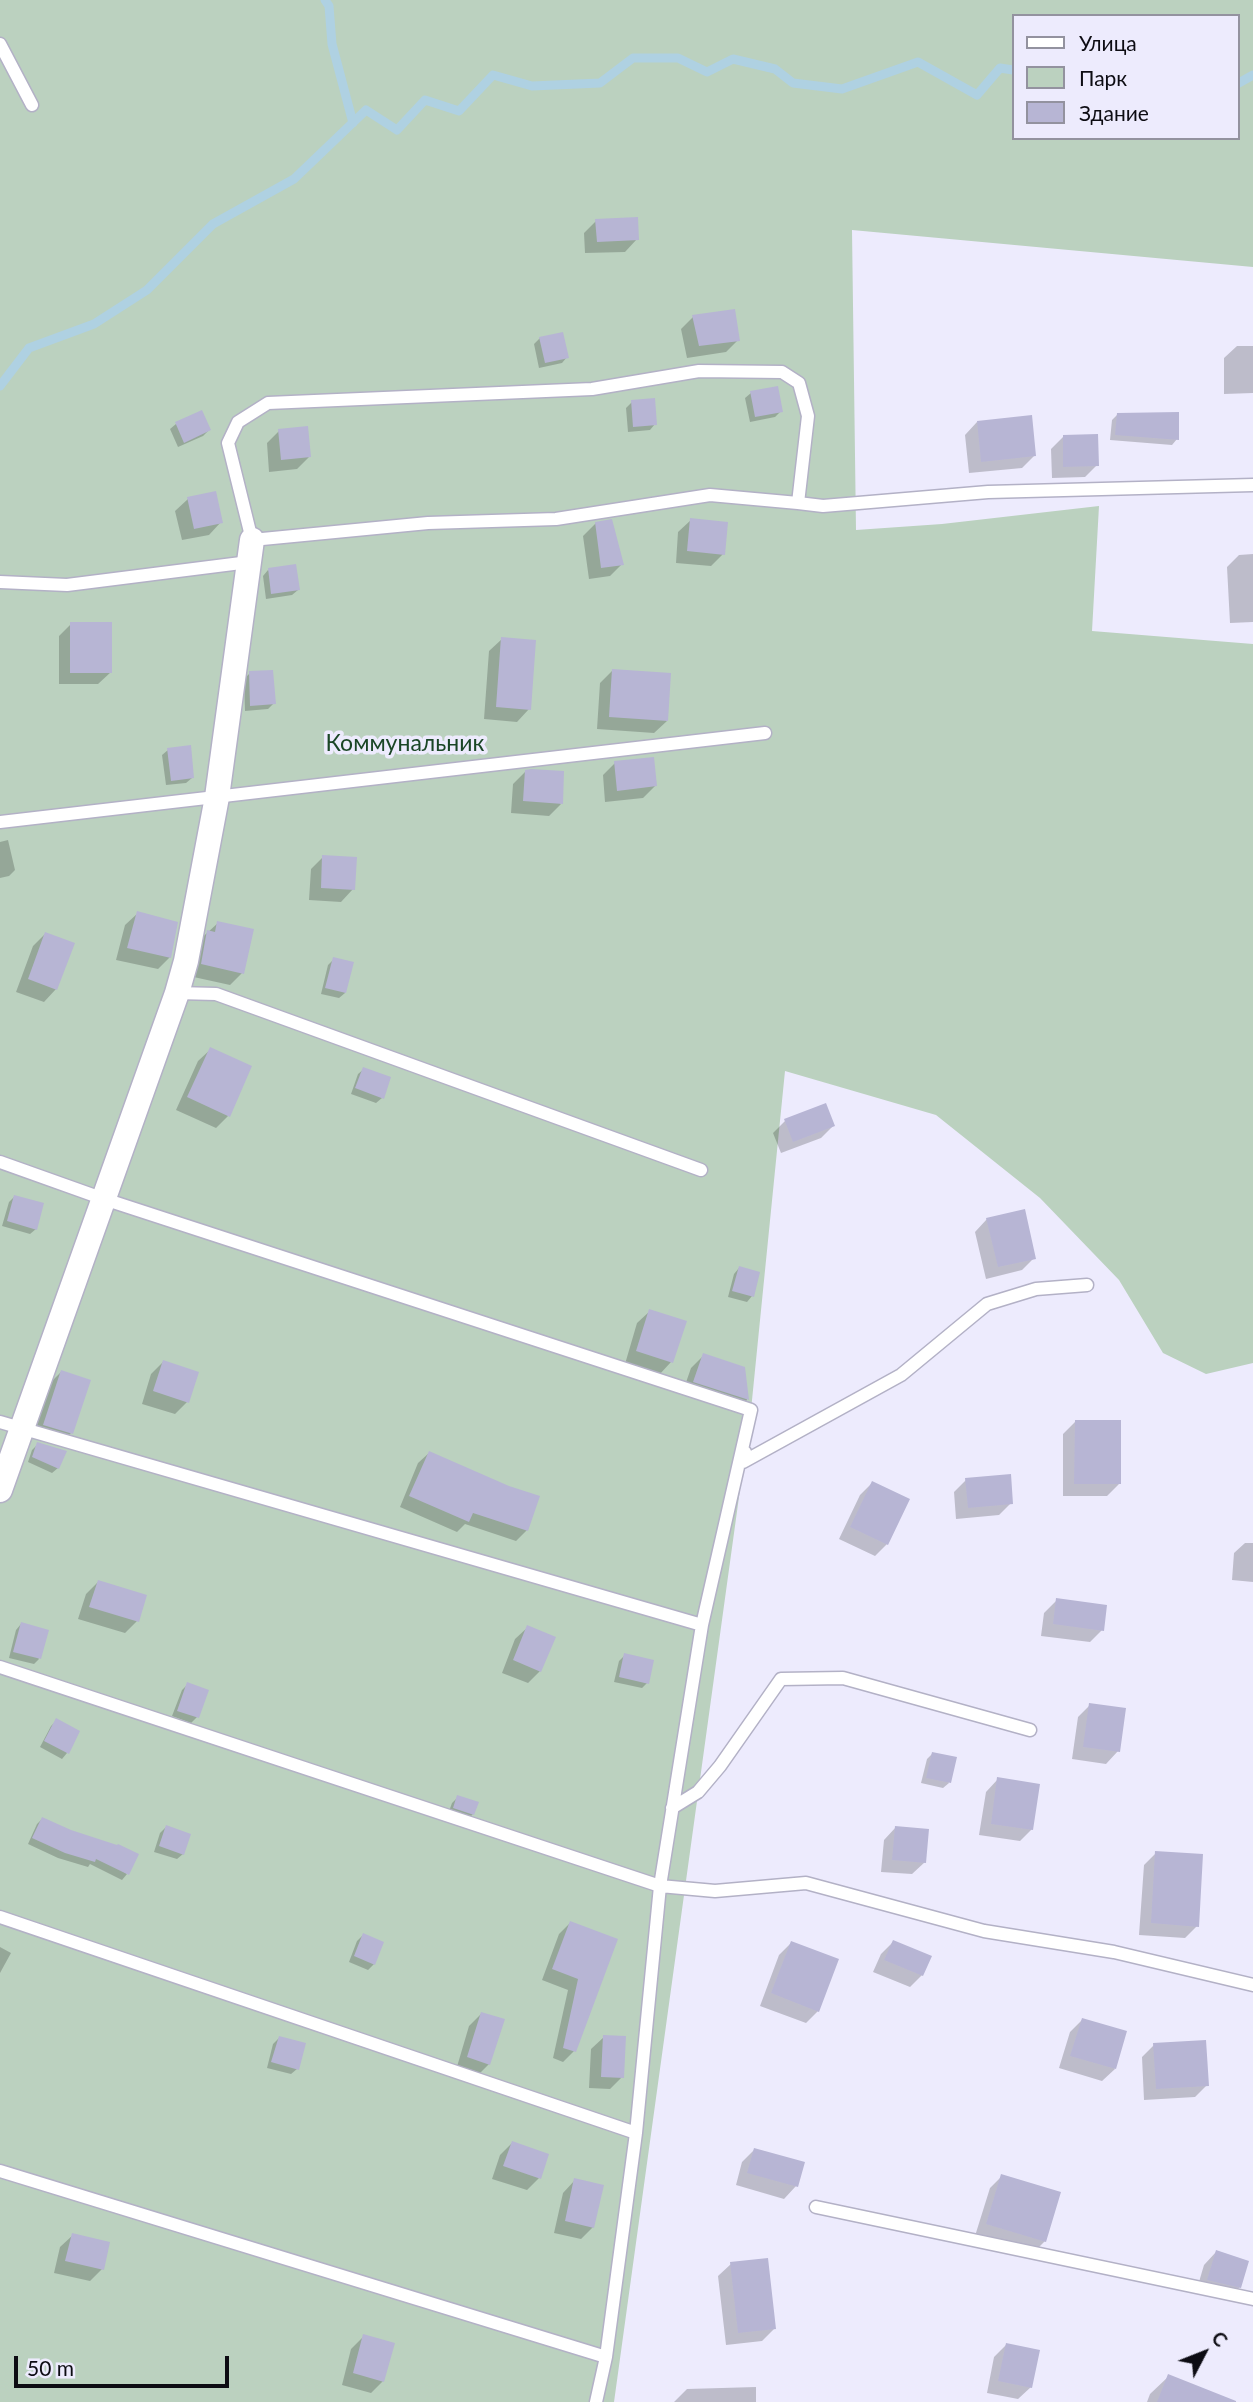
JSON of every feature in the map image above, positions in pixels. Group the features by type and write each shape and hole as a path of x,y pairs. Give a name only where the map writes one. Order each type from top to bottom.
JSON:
{"street":[{"path":"0,1490 11,1426 104,1199 186,961 217,796 251,551"}],"lane":[{"path":"0,44 32,105"},
{"path":"251,551 228,443 238,422 268,403 592,388 699,371 782,372 799,383 808,416 798,503"},
{"path":"0,582 67,585 251,551 428,523 556,519 710,495 823,506 988,492 1253,485"},
{"path":"0,822 765,733"},
{"path":"177,993 216,994 701,1170"},
{"path":"0,1163 751,1410"},
{"path":"751,1410 743,1462 901,1375 987,1304 1036,1289 1087,1285"},
{"path":"596,2402 606,2357 636,2133 660,1886 672,1808 702,1625 751,1410"},
{"path":"11,1426 702,1625"},
{"path":"0,1667 660,1886 715,1891 806,1883 984,1931 1114,1952 1253,1985"},
{"path":"672,1808 698,1792 720,1766 781,1679 843,1678 1030,1730"},
{"path":"0,1917 636,2133"},
{"path":"0,2171 606,2357"},
{"path":"816,2207 1253,2299"}],"green space":[{"name":"Коммунальник","path":"0,0 1253,0 1253,267 852,230 856,530 942,524 1099,506 1092,631 1253,644 1253,1363 1206,1374 1163,1353 1119,1280 1040,1198 936,1115 785,1071 751,1410 614,2402 0,2402"}],"building":[{"path":"638,217 639,240 597,242 595,219"},
{"path":"735,309 740,341 699,346 692,315"},
{"path":"563,332 569,358 545,363 539,337"},
{"path":"778,386 783,412 755,417 750,391"},
{"path":"655,398 657,425 633,427 631,400"},
{"path":"202,410 211,430 184,443 175,422"},
{"path":"1179,412 1179,440 1115,435 1117,413"},
{"path":"1032,415 1036,456 981,462 977,421"},
{"path":"308,426 311,457 281,460 278,429"},
{"path":"1098,434 1099,466 1063,467 1063,435"},
{"path":"216,491 223,523 194,529 187,497"},
{"path":"690,518 728,522 725,555 687,551"},
{"path":"612,519 624,565 601,568 595,522"},
{"path":"296,564 300,590 271,594 268,568"},
{"path":"70,622 112,622 112,673 70,673"},
{"path":"501,637 536,640 531,710 496,707"},
{"path":"612,669 671,673 668,721 609,717"},
{"path":"273,670 276,704 250,706 249,671"},
{"path":"191,745 194,778 171,781 167,748"},
{"path":"654,757 657,786 617,791 614,761"},
{"path":"525,770 564,771 563,804 523,801"},
{"path":"322,855 357,857 355,890 321,888"},
{"path":"137,911 178,922 171,958 127,948"},
{"path":"217,921 254,929 244,974 201,964 207,930 215,932"},
{"path":"45,932 75,943 57,990 28,979"},
{"path":"333,957 354,962 346,993 325,988"},
{"path":"210,1047 252,1066 230,1117 187,1097"},
{"path":"363,1067 391,1077 384,1099 355,1088"},
{"path":"826,1103 835,1126 793,1142 784,1119"},
{"path":"14,1195 44,1203 37,1230 7,1221"},
{"path":"1025,1209 1036,1259 998,1267 986,1218"},
{"path":"739,1266 760,1272 754,1297 732,1291"},
{"path":"649,1309 687,1321 673,1363 636,1351"},
{"path":"703,1353 745,1367 749,1400 693,1382"},
{"path":"163,1360 199,1372 189,1403 153,1391"},
{"path":"61,1370 91,1380 73,1434 43,1425"},
{"path":"1075,1420 1121,1420 1121,1484 1074,1484"},
{"path":"37,1442 67,1451 59,1469 32,1457"},
{"path":"429,1451 509,1486 540,1496 528,1531 473,1513 469,1522 409,1496"},
{"path":"1011,1474 1013,1504 968,1508 965,1478"},
{"path":"872,1481 910,1499 888,1545 850,1527"},
{"path":"98,1580 147,1595 139,1622 89,1607"},
{"path":"1056,1598 1107,1605 1104,1631 1053,1624"},
{"path":"21,1622 49,1630 41,1659 13,1652"},
{"path":"527,1625 556,1637 541,1672 513,1660"},
{"path":"624,1653 654,1660 649,1684 619,1677"},
{"path":"187,1682 209,1690 199,1718 177,1711"},
{"path":"1089,1703 1126,1708 1120,1752 1083,1747"},
{"path":"56,1718 80,1731 69,1754 44,1741"},
{"path":"932,1752 957,1757 951,1783 926,1778"},
{"path":"997,1777 1040,1784 1033,1830 991,1824"},
{"path":"457,1795 479,1802 474,1815 453,1808"},
{"path":"42,1817 139,1854 129,1875 96,1859 95,1862 65,1853 32,1838"},
{"path":"166,1825 191,1834 184,1855 159,1846"},
{"path":"895,1826 929,1829 926,1863 892,1860"},
{"path":"1155,1851 1203,1854 1199,1927 1151,1923"},
{"path":"570,1921 618,1939 576,2052 563,2048 578,1979 552,1969"},
{"path":"363,1933 384,1942 375,1965 354,1956"},
{"path":"893,1940 932,1956 923,1976 884,1960"},
{"path":"791,1941 839,1959 819,2012 771,1993"},
{"path":"481,2012 505,2019 490,2065 467,2057"},
{"path":"1082,2018 1127,2031 1116,2069 1070,2056"},
{"path":"603,2035 626,2036 624,2078 601,2077"},
{"path":"279,2036 306,2043 299,2070 271,2062"},
{"path":"1206,2040 1209,2086 1156,2089 1153,2043"},
{"path":"512,2141 549,2154 541,2179 503,2166"},
{"path":"754,2148 805,2162 798,2187 747,2173"},
{"path":"1001,2174 1061,2192 1046,2242 986,2224"},
{"path":"574,2178 604,2185 594,2228 565,2221"},
{"path":"72,2233 110,2242 104,2270 65,2261"},
{"path":"1216,2250 1249,2261 1241,2288 1207,2280"},
{"path":"768,2258 776,2329 738,2333 730,2262"},
{"path":"363,2334 395,2343 384,2382 353,2373"},
{"path":"1006,2343 1040,2350 1032,2388 998,2381"},
{"path":"1168,2374 1236,2401 1236,2402 1157,2402"}],"waterway":[{"path":"325,0 329,6 332,44 353,123"},
{"path":"0,386 29,348 94,324 147,290 213,224 294,179 366,110 397,130 425,100 459,111 493,75 532,86 600,83 633,58 678,58 707,72 733,59 775,69 793,83 842,89 918,62 977,95 1000,68 1012,70"},
{"path":"1239,83 1253,75"}]}
